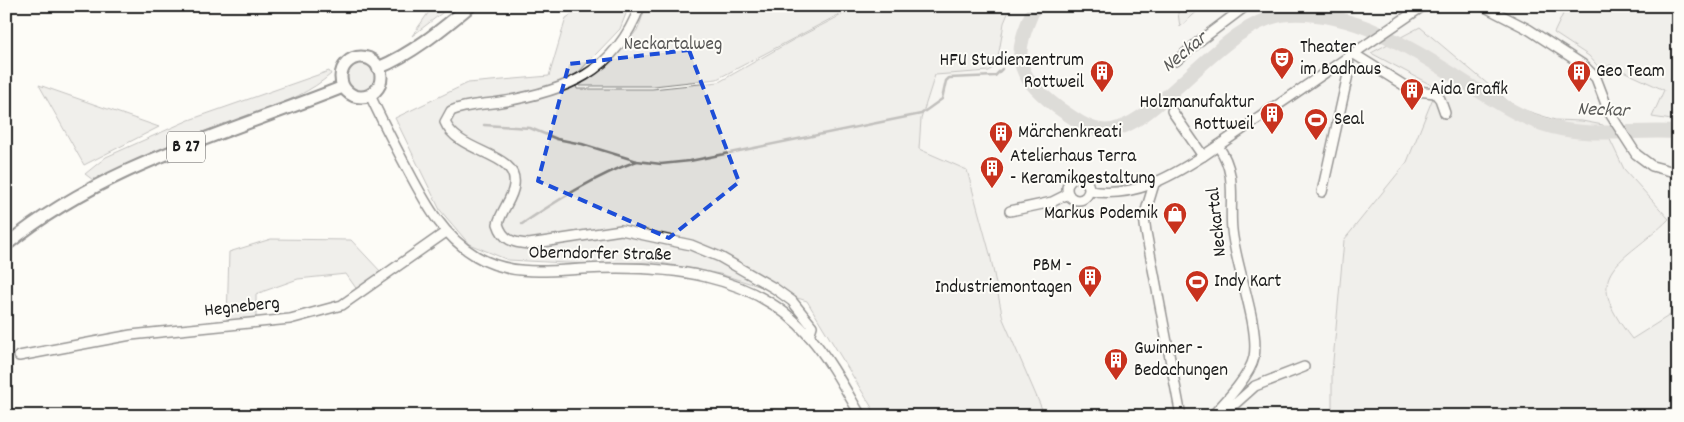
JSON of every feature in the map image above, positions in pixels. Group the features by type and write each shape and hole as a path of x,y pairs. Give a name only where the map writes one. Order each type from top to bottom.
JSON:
{"main road":[{"path":"378,68 391,63 444,28 470,6"},
{"path":"357,58 370,60 378,68 380,83 370,95 355,96 343,87 341,81 343,69 351,60 357,58"},
{"name":"B 27","path":"6,245 76,197 105,181 175,151 343,87"}],"street":[{"path":"640,6 634,24 612,54 576,82 538,95 498,103 463,106 451,111 446,122 453,136 461,142 502,161 510,167 515,177 514,188 498,224 501,233 506,239 529,244 620,230 691,245 755,276 792,301 812,326 809,336"},
{"path":"1176,61 1246,6"},
{"name":"Neckartal","path":"1090,191 1120,192 1154,184 1203,156 1423,6"},
{"path":"1483,6 1528,29 1582,64 1590,71 1601,88 1609,112 1636,154 1652,166 1678,173"},
{"path":"1322,192 1354,53 1405,86 1417,91 1435,93 1440,99 1445,113"},
{"name":"Oberndorfer Straße","path":"370,95 429,210 446,232 477,257 512,270 547,271 621,267 673,271 708,277 750,291 771,303 809,336 823,354 861,416"},
{"path":"1172,111 1203,156"},
{"name":"Neckartal","path":"1212,416 1222,406 1249,370 1255,349 1232,232 1232,182 1224,156 1218,146"},
{"path":"1078,178 1087,181 1090,191 1086,197 1080,200 1073,199 1068,194 1068,183 1078,178"},
{"path":"1154,184 1144,217 1181,416"},
{"path":"1010,211 1052,202 1068,194"},
{"name":"Hegneberg","path":"19,356 131,335 290,319 342,305 446,232"},
{"name":"Neckartal","path":"1222,406 1236,403 1255,386 1304,367"}],"highlighted area":[{"path":"689,50 739,182 669,238 538,181 569,64"}],"shaded area":[{"path":"1011,6 1177,6 1180,27 1203,6 1546,6 1563,14 1554,33 1589,56 1601,70 1610,65 1664,90 1652,117 1678,122 1678,310 1632,339 1616,319 1608,298 1608,275 1616,263 1652,236 1669,219 1624,169 1603,125 1582,121 1555,120 1515,107 1420,27 1372,53 1438,88 1407,162 1344,240 1332,372 1332,416 1045,416 1003,319 990,254 967,170 919,149 921,119 935,75 989,71"}],"green space":[{"path":"433,6 451,6 412,36"},
{"path":"585,6 629,6 620,29 574,77 577,89 652,89 719,82 793,40 859,6 1011,6 1004,23 997,64 989,71 935,75 921,119 919,149 967,170 990,254 1003,319 1045,416 877,416 807,301 720,274 655,262 586,264 508,260 469,244 440,210 395,118 468,83 549,76 566,18"},
{"name":"Neckartalweg","path":"646,6 855,6 717,79 654,86 579,86 617,54 638,29"},
{"path":"1177,6 1203,6 1180,27"},
{"path":"1546,6 1678,6 1678,121 1652,117 1664,90 1610,65 1601,70 1589,56 1554,33 1563,14"},
{"path":"1420,27 1515,107 1555,120 1582,121 1603,125 1624,169 1669,219 1623,259 1613,270 1607,282 1608,297 1616,316 1632,339 1678,310 1678,416 1332,416 1332,372 1344,240 1407,162 1437,88 1371,53"},
{"path":"361,63 372,67 376,78 372,89 361,93 350,89 346,78 350,67"},
{"path":"329,71 331,74 316,86 298,96 181,140 93,180 85,174 106,157 189,120"},
{"path":"39,85 159,127 84,165"},
{"path":"271,239 351,240 382,273 358,291 346,274 298,279 256,294 256,318 227,320 229,252"}],"waterway":[{"name":"Neckar","path":"1035,6 1020,50 1024,73 1042,95 1072,117 1094,129 1120,128 1142,116 1239,34 1264,20 1290,14 1316,15 1341,20 1389,38 1435,63 1505,107 1542,124 1568,130 1599,133 1678,132"},
{"path":"1010,62 1020,54"},
{"path":"484,125 530,128 557,139 582,144 637,161 661,164 690,161 921,114 942,99 946,81 949,78 995,76 1002,69"},
{"path":"522,224 563,197 592,181 637,161"}],"place":[{"name":"Theater im Badhaus","path":"1282,80"},
{"name":"HFU Studienzentrum Rottweil","path":"1102,93"},
{"name":"Geo Team","path":"1579,93"},
{"name":"Aida Grafik","path":"1412,111"},
{"name":"Holzmanufaktur Rottweil","path":"1272,135"},
{"name":"Seal","path":"1316,141"},
{"name":"Märchenkreati","path":"1001,154"},
{"name":"Atelierhaus Terra - Keramikgestaltung","path":"992,189"},
{"name":"Markus Podemik","path":"1175,235"},
{"name":"PBM - Industriemontagen","path":"1090,298"},
{"name":"Indy Kart","path":"1197,303"},
{"name":"Gwinner - Bedachungen","path":"1116,381"}]}
